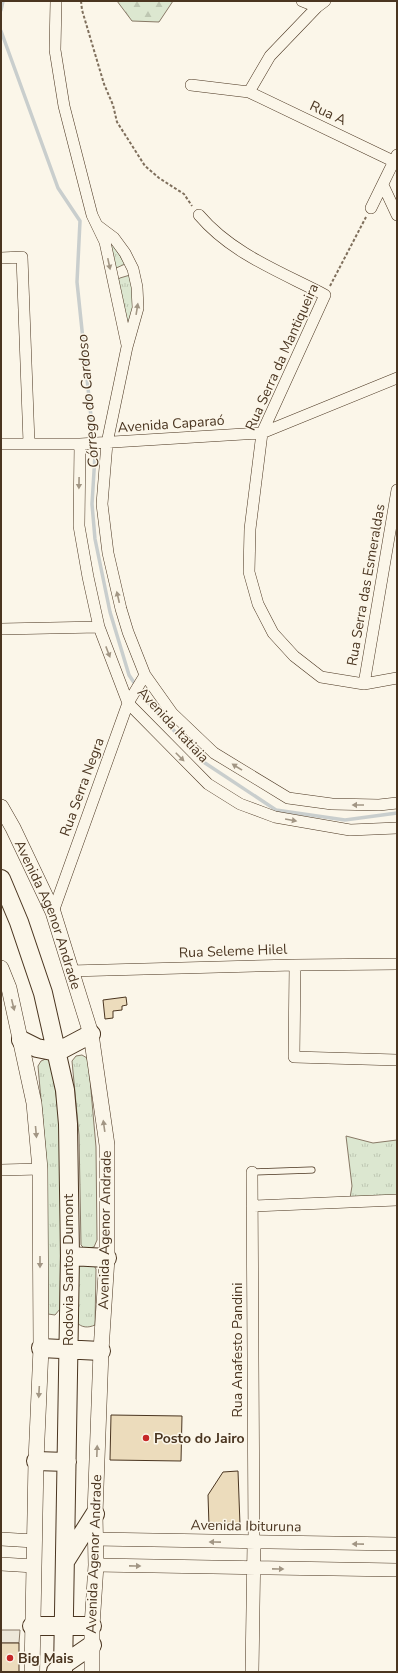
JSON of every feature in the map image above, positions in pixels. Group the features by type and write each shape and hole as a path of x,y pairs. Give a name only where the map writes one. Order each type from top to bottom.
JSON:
{"highway":[{"name":"Rodovia Santos Dumont","path":"1,879 19,922 43,993 65,1090 68,1124 70,1256 67,1350 66,1560 64,1627 60,1670"},
{"path":"21,1040 37,1048 57,1052 91,1034"},
{"path":"70,1256 107,1258"},
{"path":"41,1348 101,1352"},
{"path":"36,1460 67,1462"},
{"path":"66,1560 95,1514"},
{"path":"32,1626 92,1626"},
{"path":"60,1670 92,1646"}],"main road":[{"name":"Avenida Agenor Andrade","path":"1,808 13,828 53,912 70,971 91,1034 107,1145 107,1258 101,1352 95,1514 96,1565 92,1626 92,1672"},
{"path":"1,968 5,988 21,1040 34,1103 40,1169 41,1348 36,1460 32,1672"}],"street":[{"path":"56,1 55,50 64,106 92,215 105,242 127,347"},
{"path":"302,1 321,4"},
{"path":"249,92 270,56 321,4"},
{"name":"Rua A","path":"191,85 249,92 395,157"},
{"path":"371,208 395,157"},
{"path":"383,184 397,215"},
{"path":"199,215 208,226 248,256 325,295"},
{"name":"Avenida Itatiaia","path":"98,226 114,238 125,253 134,269 137,287 138,308 127,347 107,443 102,504 108,553 128,632 145,675 172,713 214,753 288,798 332,804 378,805 397,803"},
{"path":"1,258 22,257 29,443"},
{"name":"Rua Serra da Mantiqueira","path":"325,295 262,433 250,536 249,572 258,604 273,633 294,656 321,677 364,684 397,678"},
{"name":"Avenida Caparaó","path":"1,444 107,443 262,433 397,378"},
{"name":"Avenida Itatiaia","path":"80,444 79,526 98,627 128,703 208,784 240,804 275,817 350,830 397,828"},
{"name":"Rua Serra das Esmeraldas","path":"364,684 397,490"},
{"path":"1,629 98,627"},
{"name":"Rua Serra Negra","path":"53,912 128,703 145,675"},
{"name":"Rua Seleme Hilel","path":"70,971 397,964"},
{"path":"295,965 294,1058 397,1060"},
{"path":"1,1170 40,1169"},
{"name":"Rua Anafesto Pandini","path":"252,1172 254,1543 252,1672"},
{"path":"252,1206 397,1200"},
{"path":"1,1539 34,1540"},
{"name":"Avenida Ibituruna","path":"95,1539 254,1543 397,1544"},
{"path":"1,1564 34,1566"},
{"path":"96,1565 253,1569 397,1570"}],"lane":[{"path":"252,1172 312,1170"}],"path":[{"path":"81,1 93,50 117,122 145,166 159,178 184,194 199,215"},
{"name":"Rua Serra da Mantiqueira","path":"325,295 371,208"}],"green space":[{"path":"117,1 173,1 159,22 132,21"},
{"path":"109,237 125,264 114,269"},
{"path":"130,275 135,306 127,331 116,281"},
{"path":"82,1055 87,1058 89,1068 96,1147 97,1240 94,1247 85,1249 81,1245 79,1135 72,1061 76,1056"},
{"path":"48,1058 52,1062 61,1134 60,1309 55,1315 48,1314 46,1157 38,1066 41,1061"},
{"path":"346,1136 373,1143 397,1140 397,1197 350,1198 352,1186"},
{"path":"84,1263 93,1264 96,1269 95,1325 90,1327 83,1326 76,1322 76,1267"}],"shaded area":[{"path":"1,1630 20,1630 19,1643 1,1643"}],"building":[{"path":"126,997 127,1005 122,1006 122,1010 113,1011 113,1018 105,1019 103,1000"},
{"name":"Posto do Jairo","path":"111,1415 182,1416 181,1461 110,1460"},
{"path":"238,1471 240,1525 209,1526 208,1495 223,1472"},
{"name":"Big Mais","path":"1,1643 19,1643 19,1672 1,1672"}],"waterway":[{"name":"Córrego do Cardoso","path":"1,10 3,1"},
{"name":"Córrego do Cardoso","path":"1,31 58,188 80,221 77,282 95,455 92,504 95,539 110,612 129,675 144,698 202,761 276,810 345,820 397,813"}],"place":[{"name":"Posto do Jairo","path":"146,1438"},
{"name":"Big Mais","path":"10,1658"}]}
